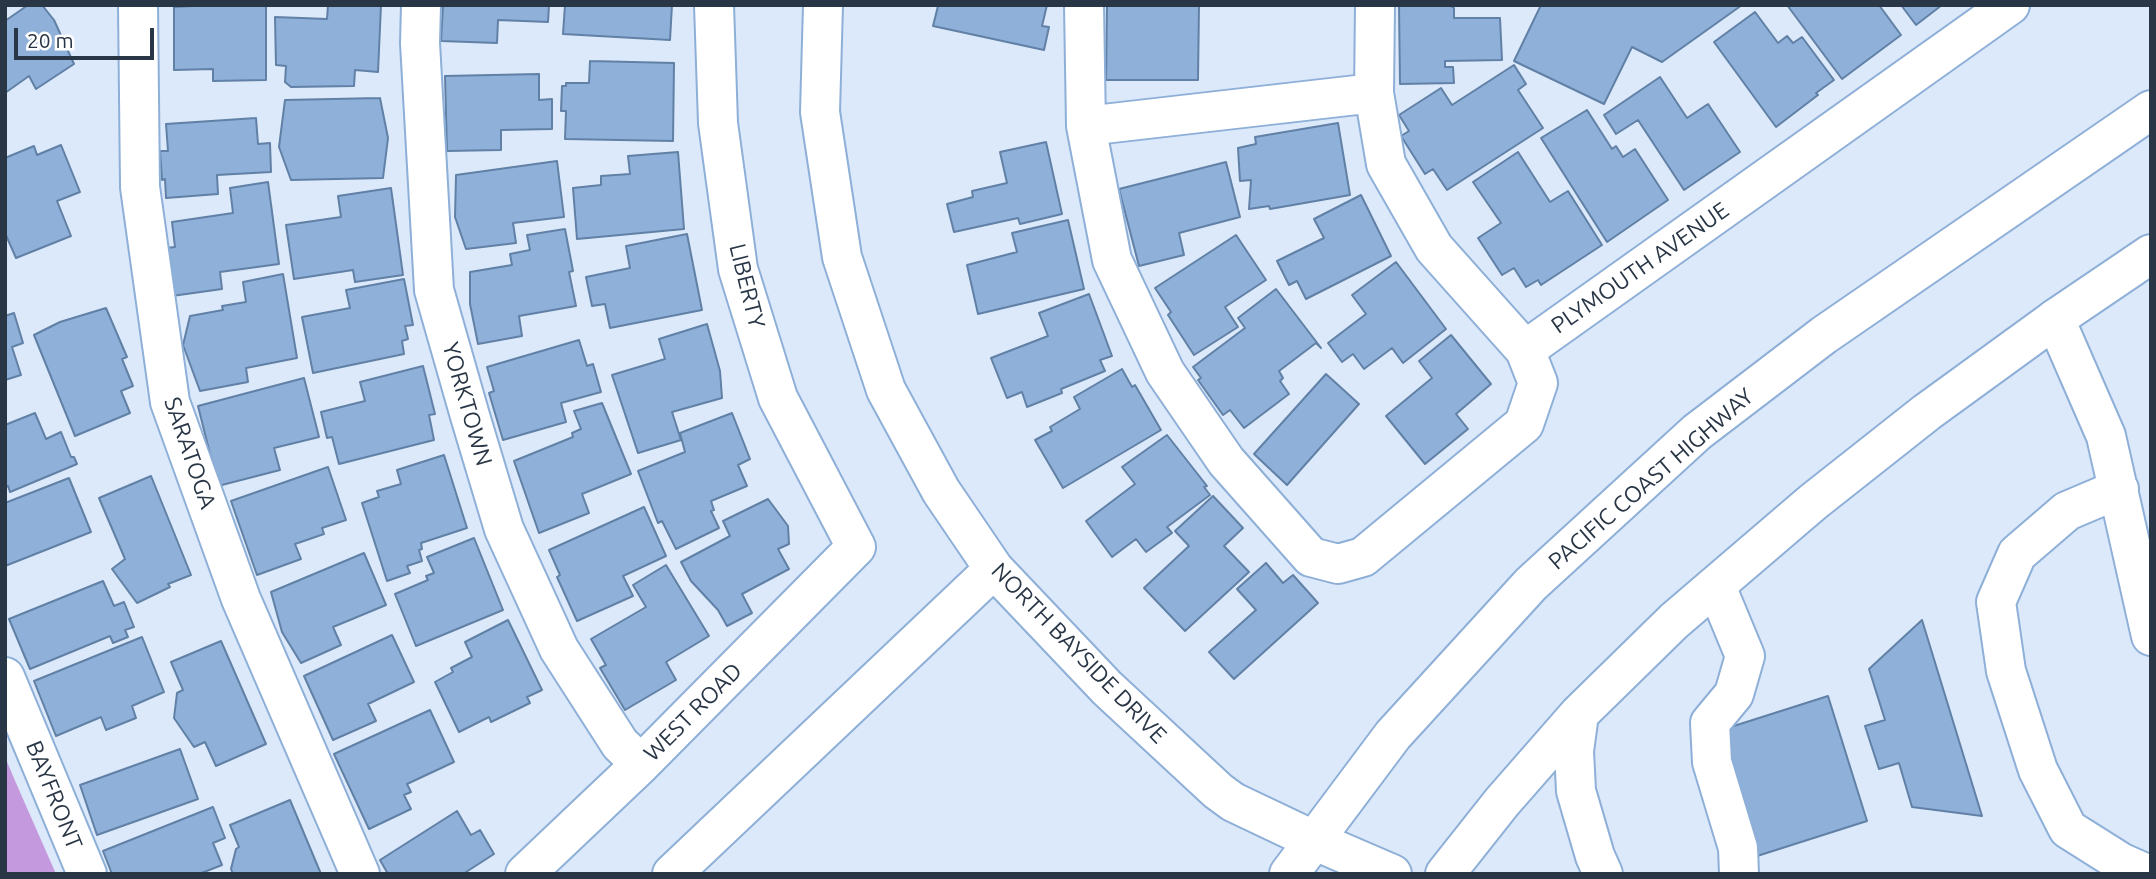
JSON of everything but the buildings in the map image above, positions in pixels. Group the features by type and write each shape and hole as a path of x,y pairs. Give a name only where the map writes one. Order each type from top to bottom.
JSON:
{"main road":[{"name":"SARATOGA","path":"138,5 140,187 170,402 241,599 359,874"},
{"name":"YORKTOWN","path":"421,5 420,43 434,290 470,416 503,529 559,649 620,744 641,764"},
{"name":"LIBERTY","path":"714,5 718,123 738,269 778,398 856,547"},
{"name":"NORTH BAYSIDE DRIVE","path":"823,5 820,112 842,257 886,390 941,491 994,569 1107,688 1218,791 1233,802 1392,874"},
{"path":"1084,5 1086,126 1112,260 1165,372 1226,461 1311,557 1338,564 1363,557 1524,424 1538,383 1525,350 1434,248 1386,164 1374,93 1375,5"},
{"name":"PLYMOUTH AVENUE","path":"1525,350 2010,5"},
{"path":"1086,126 1374,93"},
{"name":"PACIFIC COAST HIGHWAY","path":"1289,874 1393,735 1531,584 1698,432 1824,335 2151,110"},
{"path":"1445,874 1502,802 1579,714 1674,621 1813,502 1885,445 2056,319 2151,254"},
{"path":"2056,319 2106,436 2151,636"},
{"path":"2119,489 2067,511 2017,554 1996,602 2006,671 2038,770 2068,829 2122,863 2147,874"},
{"name":"WEST ROAD","path":"525,874 641,764 856,547"},
{"path":"672,873 994,569"},
{"path":"1716,586 1745,656 1734,694 1710,723 1712,762 1738,848 1739,874"},
{"name":"BAYFRONT","path":"5,677 87,874"},
{"path":"1579,714 1574,751 1576,791 1603,874"}],"shaded area":[{"path":"5,757 16,783 56,874 5,874"}]}
